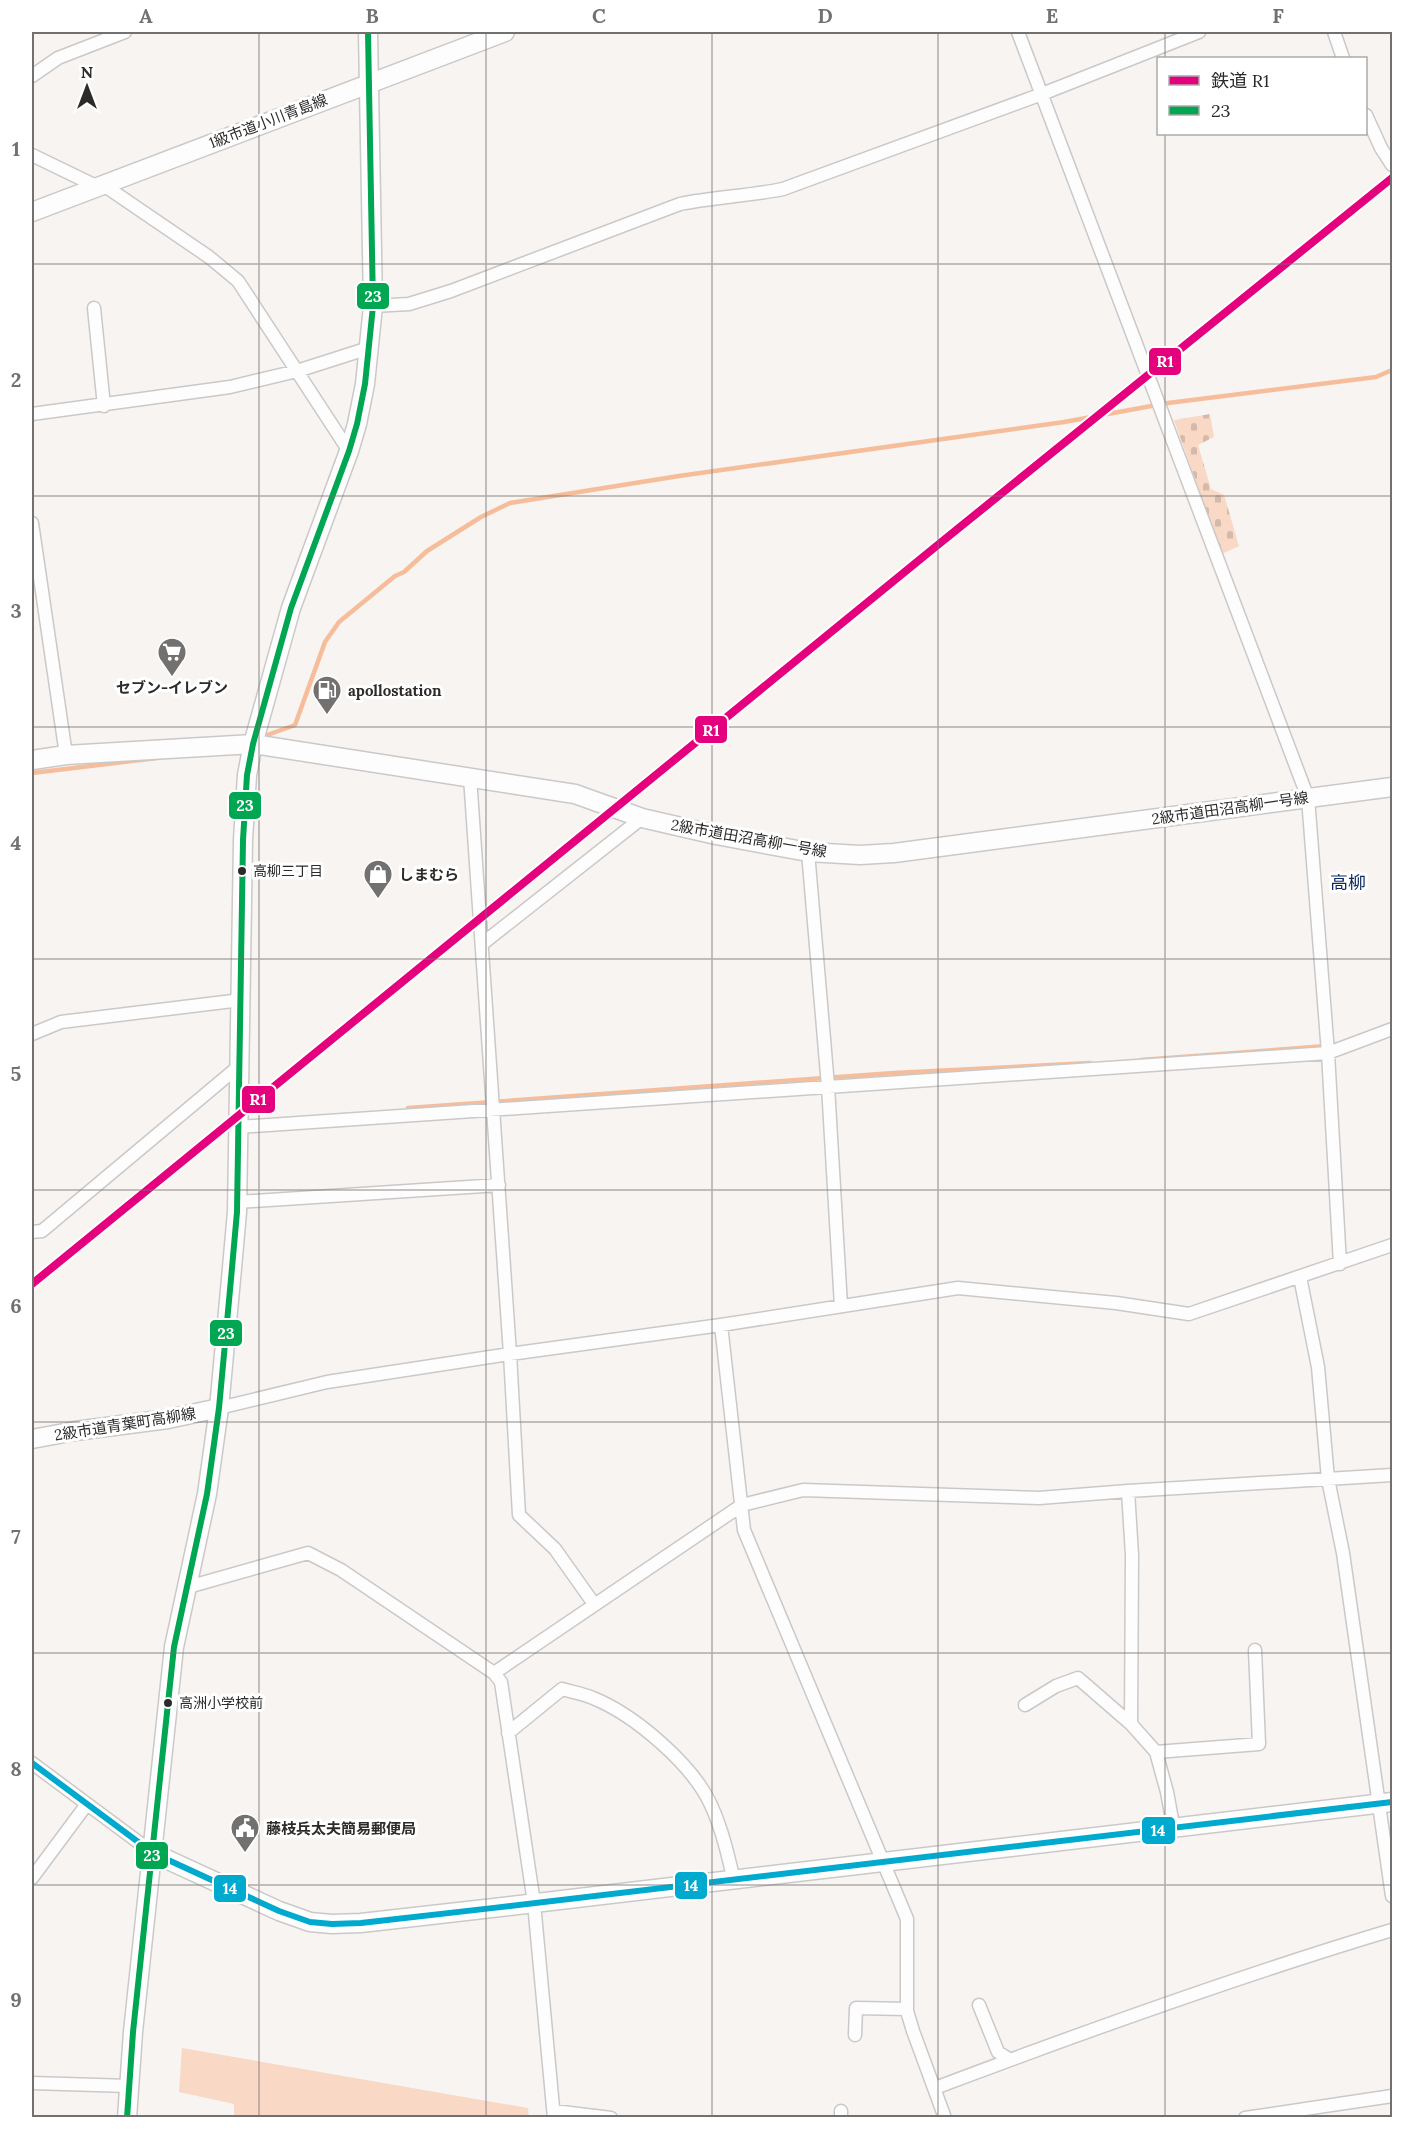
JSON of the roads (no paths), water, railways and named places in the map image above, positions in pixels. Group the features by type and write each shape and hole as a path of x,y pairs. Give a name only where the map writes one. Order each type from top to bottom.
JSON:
{"street":[{"path":"32,76 58,58 125,32"},
{"path":"127,2118 133,2032 174,1647 207,1494 219,1407 237,1202 243,840 247,775 253,744 291,608 349,451 365,384 373,306 368,32"},
{"name":"1級市道小川青島線","path":"32,212 505,32"},
{"path":"1018,32 1308,798 1328,1053 1340,1264"},
{"path":"373,306 409,304 452,291 680,204 714,197 754,195 783,189 1042,94 1199,32"},
{"path":"1334,32 1343,57"},
{"path":"1367,119 1392,165"},
{"path":"32,155 99,185 209,257 238,281 349,451"},
{"path":"94,308 104,406"},
{"path":"32,414 104,406 230,387 369,348"},
{"path":"32,523 66,755"},
{"name":"2級市道田沼高柳一号線","path":"32,760 66,755 253,744 575,794 642,818 808,852 860,855 894,853 1392,787"},
{"path":"470,777 499,1185 519,1515 555,1549 594,1604"},
{"path":"482,945 642,818"},
{"path":"808,852 828,1086 841,1306"},
{"path":"32,1034 60,1022 241,1000"},
{"path":"238,1127 1328,1053 1392,1029"},
{"path":"32,1232 42,1231 238,1067"},
{"path":"237,1202 499,1185"},
{"path":"219,1407 327,1382 958,1288 1064,1297 1189,1314 1392,1245"},
{"path":"1300,1277 1318,1367 1328,1479 1386,1803 1392,1896"},
{"path":"721,1325 744,1530 907,1919 907,2009 945,2118"},
{"name":"2級市道青葉町高柳線","path":"32,1439 168,1419 219,1407"},
{"path":"494,1673 742,1504 803,1490 1039,1498 1392,1475"},
{"path":"1128,1491 1132,1555 1131,1724"},
{"path":"188,1587 308,1553 341,1570 494,1673 501,1682 534,1903 554,2114 611,2118"},
{"path":"1156,1752 1259,1744 1256,1650"},
{"path":"1025,1705 1056,1686 1078,1678 1131,1724 1156,1752 1174,1830"},
{"path":"508,1733 562,1689 593,1698 627,1716 670,1750 693,1776 711,1804 724,1839 734,1881"},
{"path":"33,1766 153,1853 279,1911 310,1922 332,1924 361,1923 734,1881 1386,1803"},
{"path":"32,1878 87,1804"},
{"path":"935,2088 1289,1961 1392,1930"},
{"path":"979,2005 998,2052 1010,2060"},
{"path":"855,2035 856,2008 907,2009"},
{"path":"32,2083 129,2086"},
{"path":"1245,2118 1392,2096"}],"waterway":[{"path":"259,738 295,725 325,642 339,622 395,576 404,572 427,551 481,517 510,503 679,476 1064,422 1168,403 1376,377 1392,370"},
{"path":"32,773 157,758"},
{"path":"1141,1060 1327,1046"},
{"path":"408,1108 894,1073 1090,1063"}],"rail line":[{"name":"R1","path":"32,1284 934,548 1392,178"}],"place":[{"name":"セブン-イレブン","path":"172,678"},
{"name":"apollostation","path":"327,716"},
{"name":"高柳三丁目","path":"242,871"},
{"name":"しまむら","path":"378,900"},
{"name":"高洲小学校前","path":"168,1703"},
{"name":"藤枝兵太夫簡易郵便局","path":"245,1854"}],"district":[{"name":"高柳","path":"1348,882"}]}
